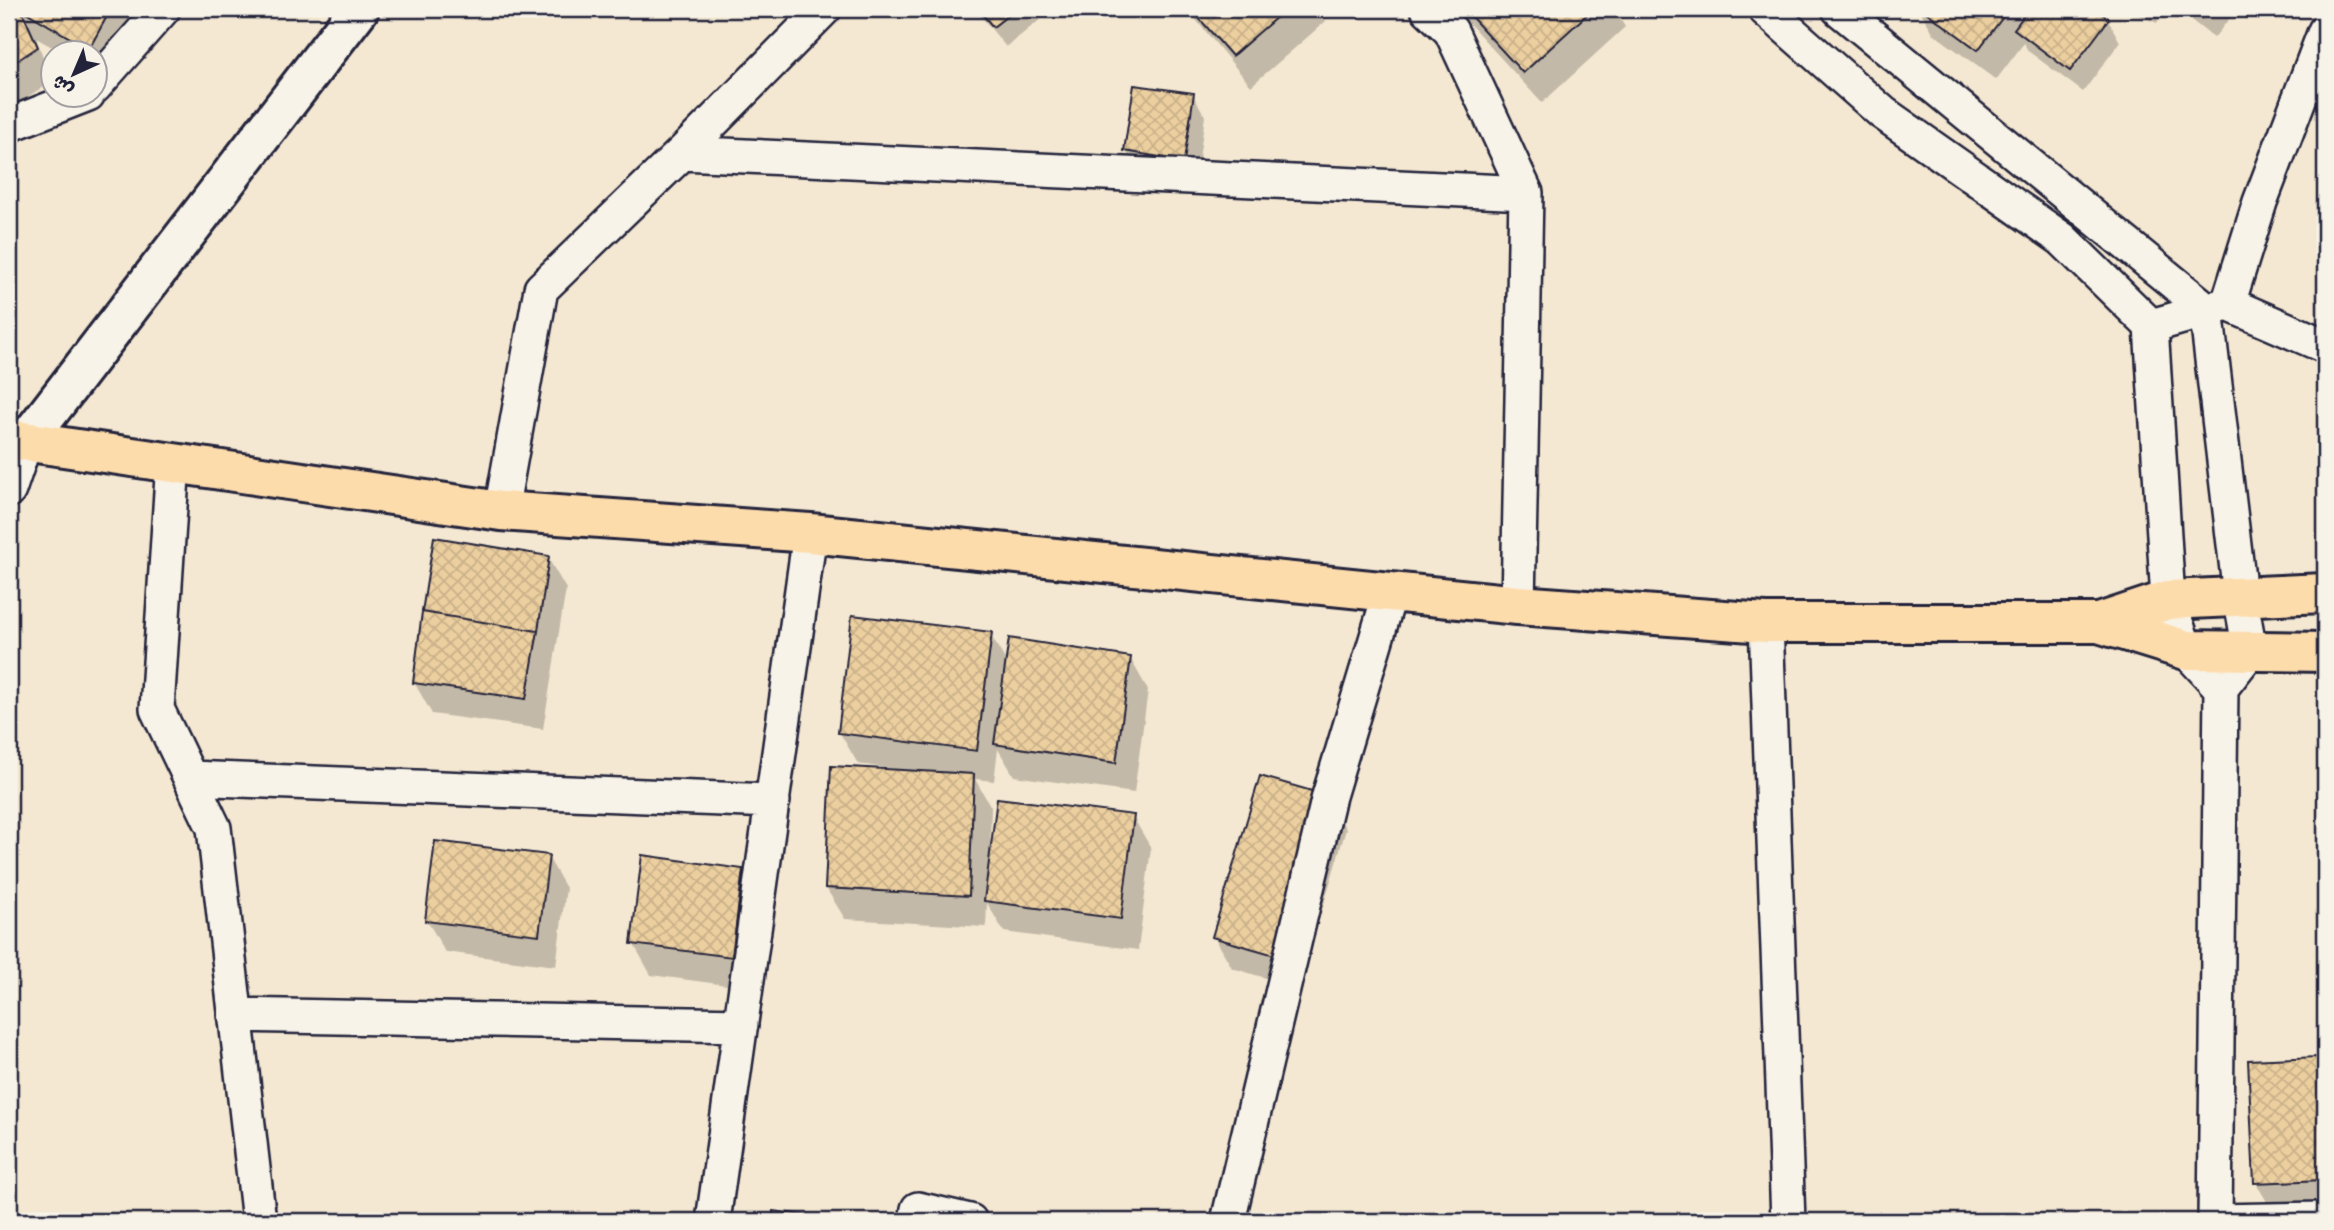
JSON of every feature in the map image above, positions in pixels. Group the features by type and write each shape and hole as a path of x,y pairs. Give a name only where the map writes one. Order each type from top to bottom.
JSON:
{"main road":[{"path":"17,441 359,9"},
{"path":"17,441 173,461 501,511 810,533 1518,605 1766,623 2099,623 2186,650 2325,652"},
{"path":"2099,623 2168,600 2325,593"}],"street":[{"path":"108,71 163,9"},
{"path":"501,511 541,289 682,153 824,9"},
{"path":"1428,9 1451,31 1526,193 1518,605"},
{"path":"1765,9 1883,113 2062,239 2151,326 2168,600 2186,650 2221,688"},
{"path":"1839,9 2217,306 2325,346"},
{"path":"2325,31 2217,306 2241,595 2250,651 2221,688 2215,1221 2325,1219"},
{"path":"9,125 52,108"},
{"path":"682,153 1526,193"},
{"path":"2151,326 2217,306"},
{"path":"9,490 17,441"},
{"path":"173,461 157,709 214,828 259,1221"},
{"path":"713,1221 810,533"},
{"path":"1228,1221 1329,796 1390,593"},
{"path":"1766,623 1788,1221"},
{"path":"190,778 773,801"},
{"path":"235,1015 741,1025"},
{"path":"916,1221 918,1209 970,1221"}],"building":[{"path":"9,9 21,9 38,47 9,66"},
{"path":"21,9 111,9 95,38 70,38"},
{"path":"978,9 1016,9 993,27"},
{"path":"1191,9 1286,9 1232,56"},
{"path":"1464,9 1593,9 1523,73"},
{"path":"1922,9 2009,9 1978,50"},
{"path":"2029,9 2095,9 2109,19 2070,71 2014,29"},
{"path":"2190,9 2208,9 2201,18"},
{"path":"1134,85 1194,93 1184,161 1124,151"},
{"path":"434,537 549,556 538,631 422,612"},
{"path":"422,612 538,631 526,699 413,683"},
{"path":"852,615 992,632 977,751 838,733"},
{"path":"1009,638 1131,657 1116,763 994,744"},
{"path":"831,766 974,774 969,896 825,888"},
{"path":"1260,776 1329,796 1282,957 1212,937"},
{"path":"997,798 1134,815 1121,919 984,901"},
{"path":"435,841 549,855 539,935 425,921"},
{"path":"642,855 743,869 732,957 631,944"},
{"path":"2318,1057 2324,1180 2254,1183 2248,1060"},
{"path":"773,1211 850,1221 772,1221"}]}
